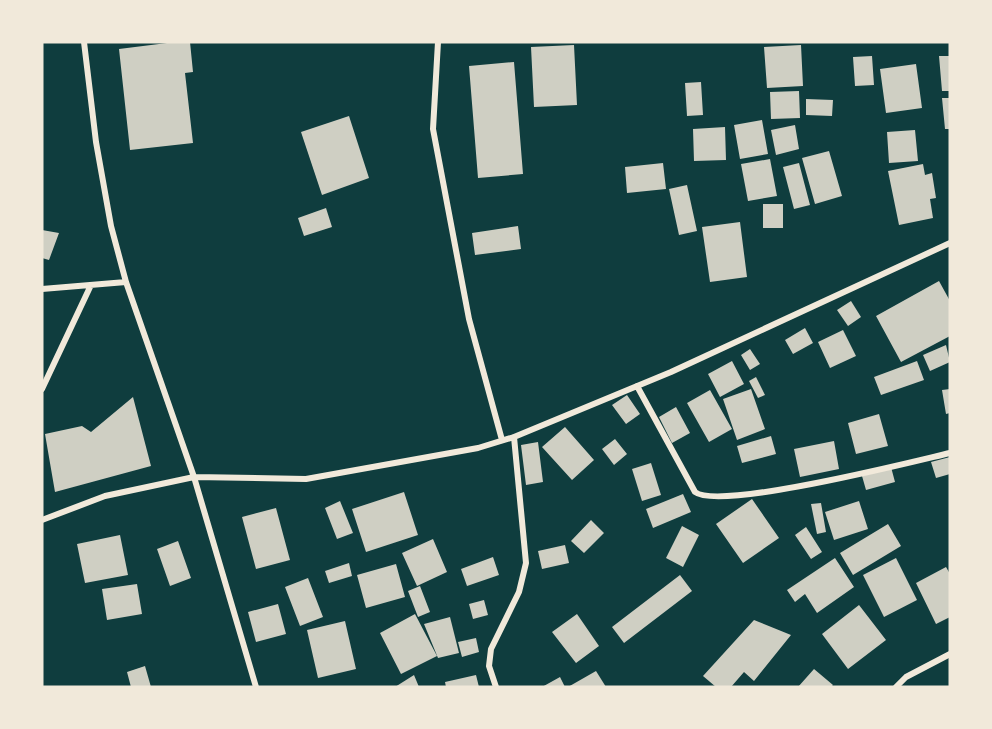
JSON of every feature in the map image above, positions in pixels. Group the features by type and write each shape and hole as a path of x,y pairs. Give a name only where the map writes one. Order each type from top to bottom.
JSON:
{"street":[{"path":"84,42 96,142 111,226 126,282 195,477 256,687"},
{"path":"438,42 433,129 469,319 502,440"},
{"path":"42,520 105,496 195,477 306,478 417,460 514,437 637,386 950,243"},
{"path":"42,289 126,282"},
{"path":"42,389 90,285"},
{"path":"637,386 694,492 699,496 712,497 787,489 950,453"},
{"path":"496,687 489,666 491,649 519,592 526,563 514,437"},
{"path":"896,687 906,677 950,654"}],"building":[{"path":"190,42 193,72 185,73 193,143 130,150 119,49"},
{"path":"574,45 577,105 534,107 531,47"},
{"path":"801,45 803,86 767,88 764,47"},
{"path":"872,56 874,85 855,86 853,57"},
{"path":"939,56 950,56 950,91 942,91"},
{"path":"514,62 523,174 478,178 469,66"},
{"path":"916,64 922,108 886,113 880,69"},
{"path":"701,82 703,115 687,116 685,83"},
{"path":"799,91 800,118 771,119 770,92"},
{"path":"942,98 950,98 950,129 945,129"},
{"path":"806,99 833,100 832,116 806,115"},
{"path":"349,116 369,178 322,195 301,132"},
{"path":"762,120 768,154 740,159 734,125"},
{"path":"795,125 799,149 776,155 771,130"},
{"path":"725,127 726,160 694,161 693,129"},
{"path":"915,130 918,161 889,163 887,132"},
{"path":"829,151 842,196 815,204 802,158"},
{"path":"770,159 777,196 748,201 741,164"},
{"path":"663,163 666,189 627,193 625,167"},
{"path":"799,163 810,205 794,209 783,167"},
{"path":"923,164 925,175 932,173 936,198 930,199 933,218 899,225 888,171"},
{"path":"687,185 697,231 679,235 669,189"},
{"path":"763,204 783,204 783,228 763,228"},
{"path":"326,208 332,227 304,236 298,218"},
{"path":"740,222 747,277 710,282 702,227"},
{"path":"518,226 521,249 475,255 472,233"},
{"path":"42,230 59,233 49,260 42,258"},
{"path":"939,281 950,301 950,336 901,362 876,316"},
{"path":"851,301 861,317 848,326 837,310"},
{"path":"805,328 813,343 793,354 785,340"},
{"path":"843,330 856,356 830,368 818,342"},
{"path":"946,345 950,362 930,371 923,355"},
{"path":"750,349 760,364 750,370 741,355"},
{"path":"732,361 744,384 720,397 708,374"},
{"path":"917,361 924,380 881,395 874,377"},
{"path":"756,377 765,395 758,398 749,381"},
{"path":"751,389 765,429 737,440 723,399"},
{"path":"950,389 950,413 946,414 942,390"},
{"path":"710,390 732,429 709,442 687,403"},
{"path":"627,395 640,414 626,424 612,405"},
{"path":"133,397 151,466 55,492 45,434 82,426 91,432"},
{"path":"676,407 690,433 672,443 659,417"},
{"path":"879,414 888,446 856,454 848,423"},
{"path":"565,427 594,460 572,480 542,447"},
{"path":"771,436 776,454 742,463 737,446"},
{"path":"615,439 627,454 614,465 602,449"},
{"path":"834,441 839,469 800,477 794,449"},
{"path":"538,442 543,482 526,485 521,445"},
{"path":"950,457 950,474 936,478 931,462"},
{"path":"651,463 661,495 642,501 632,469"},
{"path":"891,467 895,482 866,490 862,476"},
{"path":"404,492 418,535 366,552 352,509"},
{"path":"683,494 691,512 653,528 646,509"},
{"path":"752,499 779,538 743,563 716,524"},
{"path":"340,501 353,533 337,539 325,508"},
{"path":"859,501 868,529 834,540 825,512"},
{"path":"821,503 826,532 817,534 811,504"},
{"path":"276,508 290,560 256,569 242,517"},
{"path":"591,520 604,533 584,553 571,541"},
{"path":"888,524 901,546 853,575 840,553"},
{"path":"682,526 699,535 683,567 666,558"},
{"path":"806,527 822,552 811,559 795,535"},
{"path":"120,535 128,575 85,583 77,544"},
{"path":"433,539 447,572 417,586 402,553"},
{"path":"178,541 191,578 170,586 157,549"},
{"path":"565,545 569,563 542,569 538,551"},
{"path":"493,557 499,575 467,586 461,569"},
{"path":"835,558 854,587 817,613 805,594 795,602 787,590"},
{"path":"896,558 917,600 884,617 863,575"},
{"path":"349,563 352,576 329,583 325,571"},
{"path":"396,564 405,597 366,608 357,575"},
{"path":"946,567 950,574 950,617 936,624 916,583"},
{"path":"680,575 692,591 624,643 612,627"},
{"path":"308,578 323,617 300,626 285,587"},
{"path":"137,584 142,614 107,620 102,589"},
{"path":"420,586 430,612 418,617 408,591"},
{"path":"484,600 488,615 473,619 469,604"},
{"path":"278,604 286,634 256,642 248,612"},
{"path":"859,605 886,640 848,669 822,634"},
{"path":"415,614 437,656 401,674 380,633"},
{"path":"577,614 599,646 576,663 552,632"},
{"path":"450,617 459,653 438,658 424,624"},
{"path":"754,620 791,635 754,681 744,672 731,687 716,687 703,676"},
{"path":"345,621 356,669 318,678 307,630"},
{"path":"476,638 479,652 462,657 458,642"},
{"path":"145,666 151,687 131,687 127,672"},
{"path":"814,669 833,685 831,687 798,687"},
{"path":"596,671 606,687 568,687"},
{"path":"414,675 419,687 395,687"},
{"path":"476,675 479,687 446,687 445,682"},
{"path":"560,677 565,687 542,687"}]}
